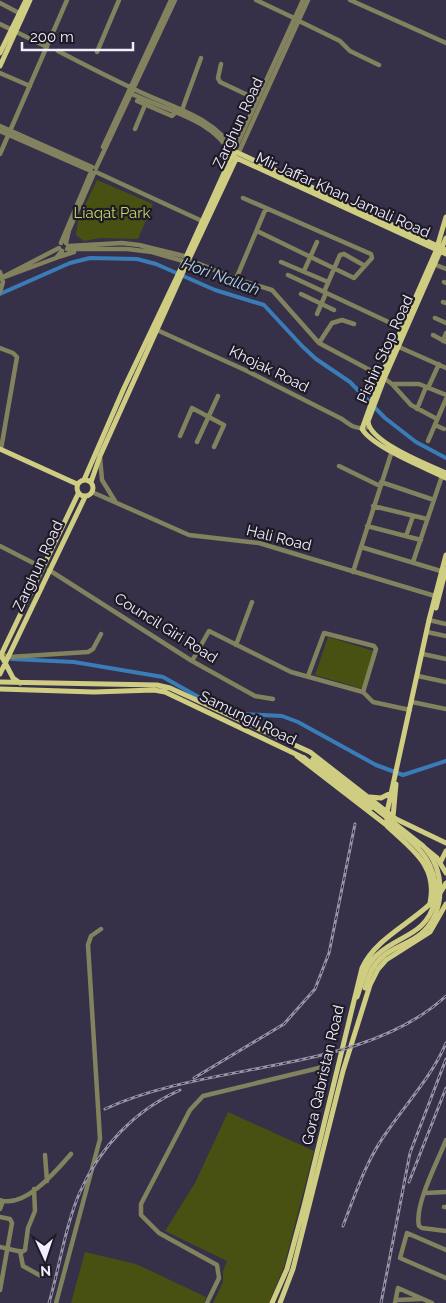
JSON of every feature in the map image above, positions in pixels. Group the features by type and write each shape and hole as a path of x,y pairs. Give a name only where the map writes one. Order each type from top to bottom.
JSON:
{"main road":[{"path":"0,66 19,13 26,0"},
{"path":"0,53 30,0"},
{"name":"Zarghun Road","path":"84,480 157,330 202,221 235,155"},
{"name":"Zarghun Road","path":"90,482 118,409 235,155"},
{"name":"Mir Jaffar Khan Jamali Road","path":"235,155 441,250"},
{"path":"441,250 446,217"},
{"path":"433,264 446,238"},
{"name":"Pishin Stop Road","path":"382,377 399,347 433,264"},
{"name":"Pishin Stop Road","path":"365,428 382,377 433,264"},
{"name":"Pishin Stop Road","path":"365,428 372,403"},
{"path":"365,428 392,451 445,476"},
{"name":"Pishin Stop Road","path":"365,428 400,451 445,476"},
{"path":"0,449 77,484"},
{"path":"84,480 90,482 92,492 85,496 78,494 77,484 84,480"},
{"name":"Zarghun Road","path":"1,655 78,494"},
{"name":"Zarghun Road","path":"0,674 85,496"},
{"path":"430,903 432,885 428,869 387,826 387,812 420,676 446,555"},
{"path":"1,655 13,678 20,684"},
{"name":"Samungli Road","path":"0,682 20,684 157,685 185,694 314,754 393,817 446,843"},
{"name":"Samungli Road","path":"0,689 154,690 165,692 295,754 302,762 387,826 428,850 446,872"},
{"path":"0,694 17,690"},
{"path":"393,817 399,764 410,710 414,702"},
{"path":"304,750 423,846 434,859 441,879 440,908 429,928 417,938 382,957 372,969 353,1007"},
{"path":"295,754 304,758 384,818 420,850 432,868 436,879 435,901 427,920 416,932 377,956 368,969 363,988 361,1009"},
{"path":"370,797 381,798 391,793"},
{"path":"440,864 446,851"},
{"name":"Gora Qabristan Road","path":"272,1303 287,1269 304,1206 341,1049 353,1007 356,985 368,957 376,947 430,903 443,890 446,883"},
{"name":"Gora Qabristan Road","path":"280,1303 293,1269 361,1009 370,985 382,964 430,932 446,904"}],"street":[{"path":"0,154 67,0"},
{"path":"97,52 119,0"},
{"path":"56,258 64,247 93,170 173,0"},
{"path":"256,0 340,41 350,51 379,65"},
{"path":"270,6 271,0"},
{"name":"Zarghun Road","path":"235,155 296,20 302,0"},
{"name":"Zarghun Road","path":"235,155 256,99 308,0"},
{"path":"350,0 446,43"},
{"path":"0,4 19,13"},
{"path":"0,24 46,47"},
{"path":"58,51 214,132 235,155"},
{"path":"182,110 202,58"},
{"path":"221,64 218,78 220,82 256,99"},
{"path":"0,73 30,86"},
{"path":"131,90 206,121 229,142 235,155"},
{"path":"137,101 172,116 175,113"},
{"path":"135,129 145,105"},
{"path":"0,126 202,221"},
{"path":"0,130 10,132"},
{"path":"243,198 371,254 372,258 354,278 257,231"},
{"path":"236,279 266,208"},
{"path":"304,271 317,242"},
{"path":"1,276 64,247 122,243 139,244 187,259 236,279 272,290 319,343 382,377 392,384 411,405 437,418"},
{"path":"64,247 80,250 127,249 187,259"},
{"path":"1,276 80,250"},
{"path":"317,314 328,282 340,256 344,254 365,266"},
{"path":"281,262 328,282"},
{"path":"433,264 446,269"},
{"path":"0,292 1,276"},
{"path":"288,276 398,326"},
{"path":"301,294 334,310"},
{"path":"435,318 446,323"},
{"path":"319,343 329,324 342,320 354,324"},
{"name":"Khojak Road","path":"157,330 245,370 342,419 350,426 365,428"},
{"path":"433,335 444,342 446,333"},
{"path":"399,347 446,368"},
{"path":"0,348 13,353 17,357 0,449"},
{"path":"418,409 438,364"},
{"path":"392,384 419,384 446,397 445,406 437,418 428,441"},
{"path":"197,442 218,396"},
{"path":"180,436 192,408 224,425 214,447"},
{"path":"435,425 444,429"},
{"path":"353,572 392,451"},
{"path":"100,456 102,480 116,502"},
{"path":"339,466 380,484 434,500"},
{"path":"413,562 434,500 445,476"},
{"name":"Hali Road","path":"92,492 189,536 259,543 446,599"},
{"path":"373,506 428,519"},
{"path":"406,536 413,516"},
{"path":"367,526 421,540"},
{"path":"0,546 43,568"},
{"path":"361,547 444,571"},
{"name":"Council Giri Road","path":"49,570 192,661 255,696 273,699"},
{"path":"236,645 252,602"},
{"path":"431,620 446,624"},
{"path":"192,661 209,631 291,672 364,692 373,702 410,710"},
{"path":"428,632 446,636"},
{"path":"308,676 324,633 374,646 376,649 364,692"},
{"path":"1,655 8,657 88,652 93,650 101,634"},
{"path":"425,654 446,659"},
{"path":"420,676 446,682"},
{"path":"414,702 446,709"},
{"path":"56,1303 100,1139 88,945 92,934 101,928"},
{"path":"207,1303 219,1278 217,1265 159,1233 141,1215 141,1204 190,1110 203,1096 323,1066"},
{"path":"446,1140 418,1212 419,1226 446,1231"},
{"path":"0,1209 1,1200 13,1202 47,1181 71,1154"},
{"path":"45,1155 47,1181"},
{"path":"0,1247 20,1251 25,1250 28,1228 35,1211 34,1189"},
{"path":"424,1193 446,1192"},
{"path":"0,1218 10,1220 12,1223 0,1290"},
{"path":"446,1249 407,1233 400,1258 446,1278"},
{"path":"20,1251 23,1266 41,1276"},
{"path":"422,1299 396,1301 398,1288 432,1303"}],"green space":[{"name":"Liaqat Park","path":"97,180 153,204 138,239 100,238 84,241 76,235 78,220"},
{"path":"328,637 374,651 363,689 315,675"},
{"path":"228,1112 314,1151 284,1267 269,1303 213,1303 223,1282 223,1271 227,1261 165,1231 195,1183"},
{"path":"85,1252 136,1264 206,1297 204,1303 71,1303"}],"waterway":[{"name":"Hori Nallah","path":"0,294 70,263 90,258 137,259 156,264 215,290 264,305 302,346 316,359 350,382 385,418 416,442 446,458"},
{"path":"12,659 74,662 163,677 218,708 243,714 282,716 298,722 376,765 403,775 446,761"}],"railway":[{"path":"194,1078 284,1024 315,989 329,953 355,824"},
{"path":"105,1109 145,1094 190,1082 282,1064 372,1040 411,1021 446,996"},
{"path":"343,1226 374,1152 427,1077 446,1043"},
{"path":"381,1303 410,1153 446,1059"},
{"path":"409,1182 446,1088"},
{"path":"49,1303 75,1204 88,1176 109,1145 134,1119 148,1108 180,1090"}]}
